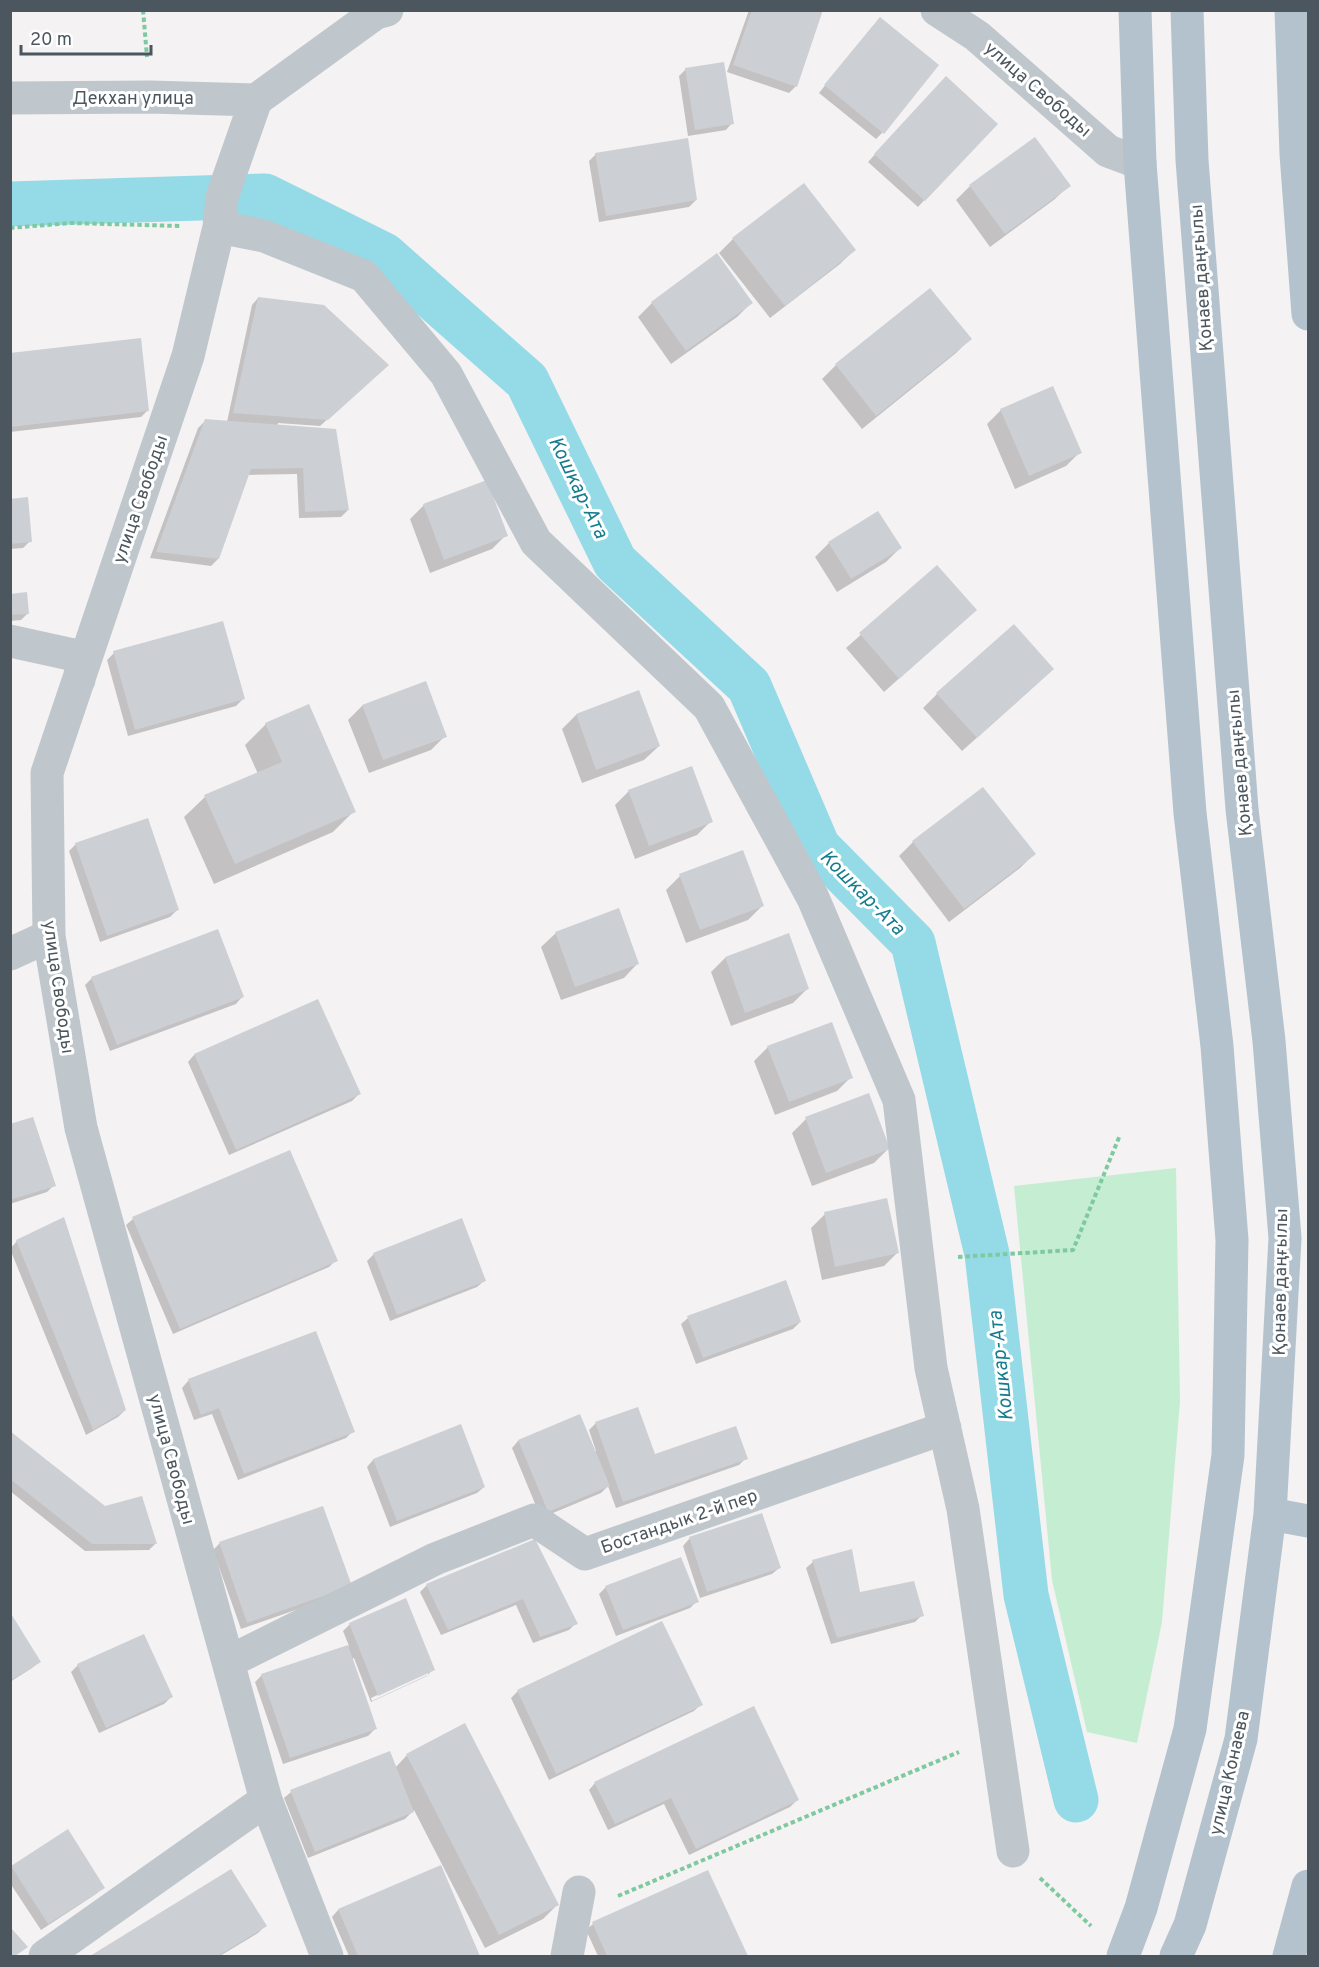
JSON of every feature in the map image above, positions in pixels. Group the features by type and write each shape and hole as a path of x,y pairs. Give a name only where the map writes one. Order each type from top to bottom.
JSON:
{"main road":[{"path":"1124,1956 1141,1908 1190,1729 1228,1455 1232,1240 1217,1046 1190,813 1140,163 1135,10"},
{"name":"Қонаев даңғылы","path":"1187,10 1192,160 1242,809 1269,1041 1285,1238 1270,1514"},
{"path":"1291,10 1296,154 1308,314"},
{"path":"1270,1514 1308,1521"},
{"name":"улица Конаева","path":"1176,1956 1190,1925 1241,1739 1270,1514"},
{"path":"1289,1956 1308,1886"}],"street":[{"path":"256,100 376,13 387,10"},
{"name":"улица Свободы","path":"937,10 976,36 1108,151 1140,163"},
{"name":"Декхан улица","path":"10,98 150,97 256,100"},
{"name":"улица Свободы","path":"256,100 222,198 219,227 188,356 47,773 49,936 81,1128 266,1800 327,1956"},
{"path":"219,227 264,236 364,276 446,374 536,542 710,707 813,898 898,1100 931,1368 963,1509 1012,1851"},
{"path":"10,641 84,657 79,680"},
{"path":"10,954 49,936"},
{"name":"Бостандык 2-й пер","path":"228,1662 435,1559 534,1520 585,1554 945,1428"},
{"path":"45,1956 266,1800"},
{"path":"567,1956 577,1904"}],"path":[{"path":"143,10 150,97"},
{"path":"10,228 70,223 219,227"},
{"path":"962,1257 1073,1250 1120,1135"},
{"path":"577,1904 699,1861 996,1736"},
{"path":"1012,1851 1096,1931"}],"green space":[{"path":"1176,1168 1180,1401 1162,1622 1137,1743 1087,1732 1052,1580 1014,1186"}],"building":[{"path":"752,10 823,10 797,87 733,65"},
{"path":"880,17 939,65 884,134 824,85"},
{"path":"724,62 734,124 695,130 685,68"},
{"path":"946,76 998,124 925,201 874,154"},
{"path":"1035,137 1071,186 1005,234 969,185"},
{"path":"688,138 697,200 606,216 595,153"},
{"path":"804,183 856,250 785,306 732,238"},
{"path":"717,253 753,303 686,351 651,302"},
{"path":"930,288 972,339 876,416 835,364"},
{"path":"258,297 324,305 389,365 328,420 233,413"},
{"path":"141,338 149,411 10,427 10,353"},
{"path":"1053,386 1082,453 1029,476 1000,409"},
{"path":"205,419 336,429 349,510 305,512 303,468 251,469 219,559 156,552"},
{"path":"487,480 508,536 444,560 423,504"},
{"path":"28,497 32,542 10,544 10,499"},
{"path":"878,511 902,548 851,579 828,542"},
{"path":"937,565 977,610 899,679 859,633"},
{"path":"27,592 29,614 10,615 10,594"},
{"path":"223,621 245,699 135,730 113,651"},
{"path":"1014,624 1054,669 977,738 936,693"},
{"path":"426,681 447,737 383,760 362,705"},
{"path":"639,690 660,746 596,770 576,714"},
{"path":"309,704 356,812 235,864 204,795 282,762 265,723"},
{"path":"692,766 713,822 649,846 628,790"},
{"path":"983,787 1036,854 964,909 912,841"},
{"path":"148,818 179,910 107,936 75,843"},
{"path":"743,850 764,906 700,930 679,874"},
{"path":"619,908 639,964 575,987 555,932"},
{"path":"218,929 244,997 117,1045 91,977"},
{"path":"789,933 809,989 745,1013 725,957"},
{"path":"318,999 361,1094 236,1150 194,1054"},
{"path":"832,1022 853,1078 789,1102 767,1046"},
{"path":"869,1093 890,1149 826,1173 805,1117"},
{"path":"33,1117 56,1186 10,1200 10,1124"},
{"path":"290,1150 338,1261 180,1329 132,1217"},
{"path":"887,1198 899,1253 835,1267 824,1212"},
{"path":"64,1217 126,1410 93,1430 16,1240"},
{"path":"462,1218 486,1281 397,1315 373,1253"},
{"path":"786,1280 801,1322 703,1358 687,1316"},
{"path":"316,1331 355,1432 244,1474 219,1408 201,1415 188,1379"},
{"path":"638,1407 655,1454 736,1426 748,1459 623,1502 595,1422"},
{"path":"580,1414 610,1486 548,1512 518,1440"},
{"path":"461,1424 485,1487 397,1521 373,1459"},
{"path":"10,1431 105,1506 142,1496 157,1544 92,1544 10,1479"},
{"path":"323,1506 352,1586 247,1623 219,1542"},
{"path":"762,1513 781,1568 707,1592 689,1537"},
{"path":"535,1539 578,1624 540,1637 523,1599 448,1630 426,1584"},
{"path":"852,1549 860,1592 914,1581 924,1616 837,1638 812,1560"},
{"path":"681,1557 699,1602 623,1630 605,1586"},
{"path":"406,1598 435,1670 378,1696 349,1623"},
{"path":"10,1612 41,1662 10,1681"},
{"path":"662,1621 703,1705 556,1774 517,1690"},
{"path":"144,1634 173,1697 106,1728 77,1664"},
{"path":"348,1645 377,1729 290,1758 261,1674"},
{"path":"754,1706 799,1800 696,1849 671,1798 615,1824 594,1782"},
{"path":"465,1723 559,1905 499,1935 406,1754"},
{"path":"390,1751 414,1812 315,1852 290,1790"},
{"path":"68,1829 105,1888 48,1924 11,1866"},
{"path":"441,1865 480,1956 358,1956 338,1909"},
{"path":"231,1869 267,1926 218,1956 90,1956"},
{"path":"708,1870 748,1956 607,1956 592,1922"},
{"path":"12,1929 28,1947 15,1956 10,1956 10,1930"}],"waterway":[{"name":"Кошкар-Ата","path":"10,204 265,196 384,255 527,381 615,562 749,686 818,847 913,943 987,1254 1026,1595 1076,1800"}]}
